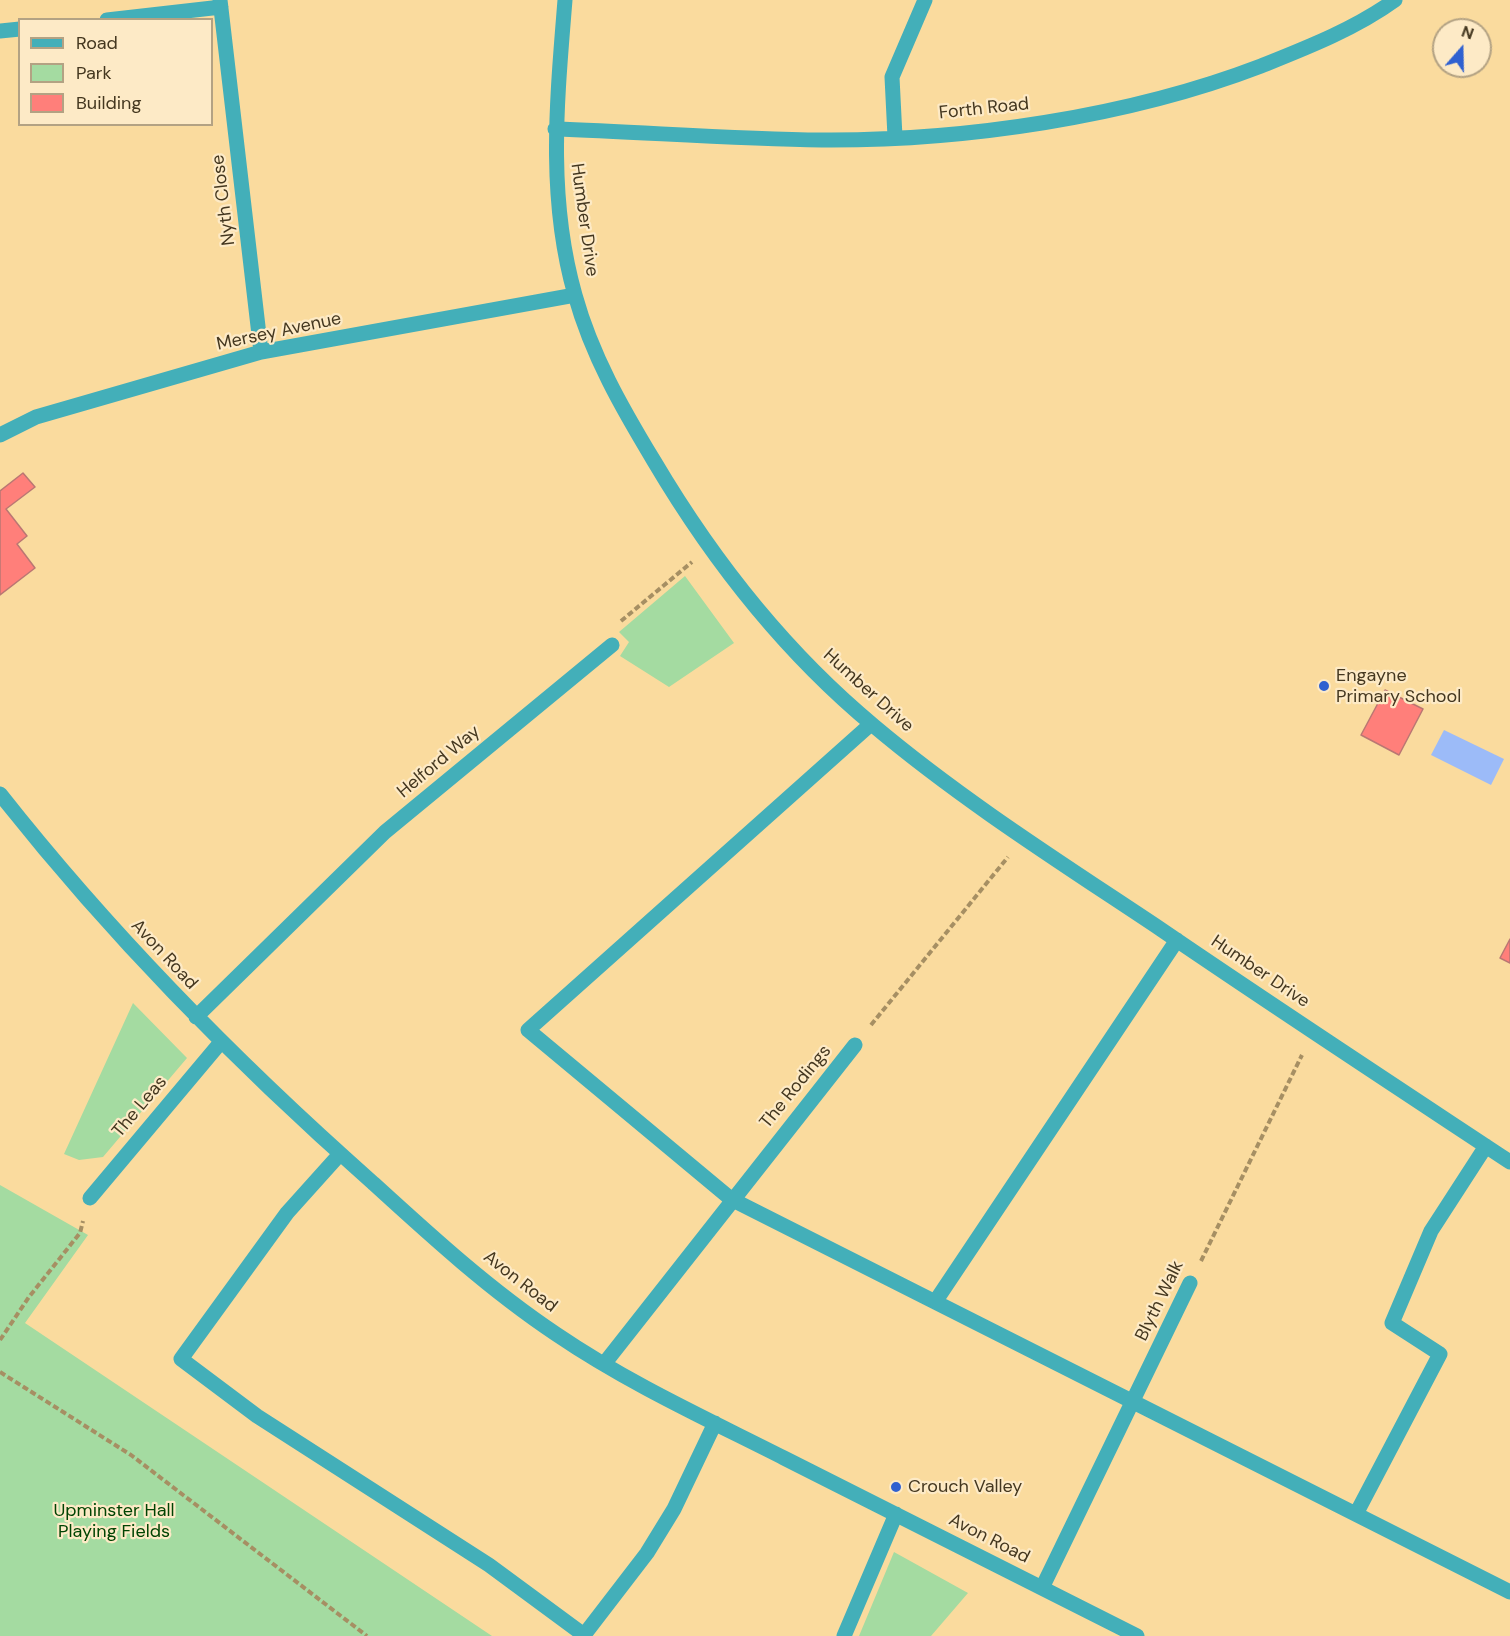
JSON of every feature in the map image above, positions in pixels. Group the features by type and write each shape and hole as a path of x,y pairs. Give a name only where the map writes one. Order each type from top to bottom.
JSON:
{"street":[{"name":"Humber Drive","path":"565,0 555,129 557,185 563,240 575,295 599,364 621,406 710,548 816,673 871,724 927,769 1024,837 1510,1162"},
{"path":"896,137 892,77 925,0"},
{"name":"Forth Road","path":"555,129 822,140 896,137 1010,127 1120,109 1219,82 1315,45 1395,0"},
{"name":"Nyth Close","path":"121,18 220,4 261,352"},
{"path":"0,31 18,29"},
{"name":"Mersey Avenue","path":"0,435 36,417 261,352 575,295"},
{"name":"Helford Way","path":"196,1017 386,832 612,645"},
{"path":"871,724 528,1030 731,1200 1510,1592"},
{"name":"Avon Road","path":"0,794 56,865 221,1042 288,1108 514,1304 604,1364 715,1423 1137,1636"},
{"path":"935,1302 1177,940"},
{"name":"The Leas","path":"90,1198 221,1042"},
{"name":"The Rodings","path":"604,1364 855,1045"},
{"path":"1356,1514 1440,1354 1392,1323 1431,1230 1486,1146"},
{"path":"340,1154 287,1213 181,1359 257,1416 489,1566 584,1635 646,1553 668,1518 715,1423"},
{"name":"Blyth Walk","path":"1041,1588 1190,1283"},
{"path":"844,1636 896,1514"}],"path":[{"path":"612,645 613,628 710,548"},
{"name":"The Rodings","path":"855,1045 1024,837"},
{"name":"Blyth Walk","path":"1190,1283 1313,1031"},
{"path":"0,1340 29,1297 80,1233 90,1198"},
{"path":"0,1372 131,1455 367,1636"}],"green space":[{"path":"685,576 734,643 669,687 620,656 629,642 619,632"},
{"path":"133,1003 187,1058 103,1157 79,1160 64,1154"},
{"name":"Upminster Hall Playing Fields","path":"0,1185 88,1235 25,1323 492,1636 0,1636"},
{"path":"894,1552 968,1593 931,1636 859,1636"}],"water":[{"path":"1444,730 1504,759 1491,785 1431,755"}],"building":[{"path":"23,473 35,487 6,509 27,536 17,544 35,568 0,595 0,491"},
{"path":"1385,690 1423,709 1399,755 1361,735"},
{"path":"1510,939 1510,963 1500,958"}],"place":[{"name":"Engayne Primary School","path":"1324,686"},
{"name":"Crouch Valley","path":"896,1487"}]}
